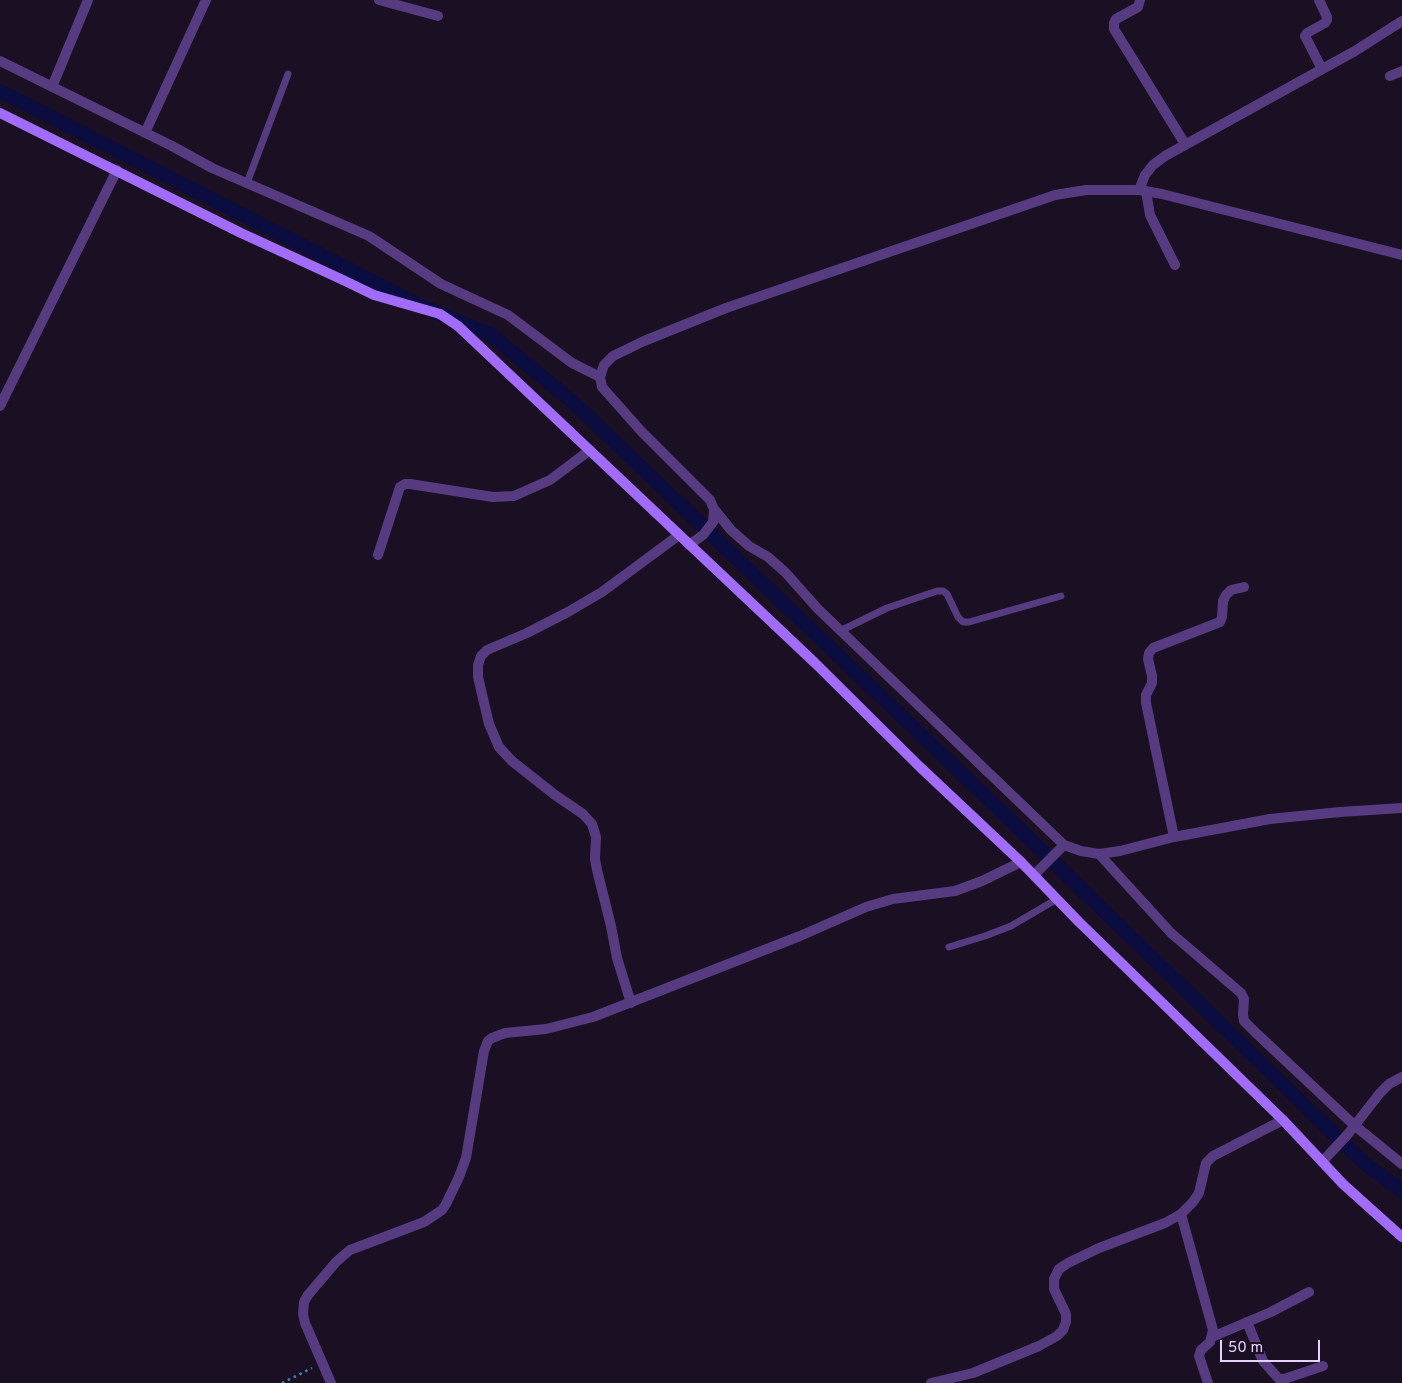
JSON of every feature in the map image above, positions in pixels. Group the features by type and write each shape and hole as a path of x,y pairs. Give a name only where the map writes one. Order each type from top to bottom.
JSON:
{"street":[{"path":"52,87 88,0"},
{"path":"145,133 206,0"},
{"path":"379,0 438,16"},
{"path":"1140,0 1138,6 1116,19 1114,29 1185,144"},
{"path":"1319,0 1327,20 1305,36 1322,69"},
{"path":"1175,265 1150,215 1142,184 1153,164 1185,144 1215,130 1355,52 1402,22"},
{"path":"0,61 212,168 369,236 441,284 508,315 572,363 600,377"},
{"path":"1390,76 1402,71"},
{"path":"0,113 241,233 374,295 440,314 458,326 814,662 920,767 1021,862 1283,1120 1343,1184 1402,1237"},
{"path":"0,406 117,170"},
{"path":"1402,254 1188,199 1142,184 1086,190 1055,195 726,308 613,356 604,365 600,377 602,387 608,396 710,500 714,509 731,530 785,572 802,593 840,631 1064,845 1081,851 1099,854 1120,851 1174,837 1270,819 1402,808"},
{"path":"378,555 400,487 405,484 493,497 514,496 550,480 590,450"},
{"path":"689,545 703,534 713,522 714,509"},
{"path":"631,1003 617,958 608,910 597,870 595,859 596,837 592,824 583,814 554,795 512,761 499,747 489,724 478,677 478,665 481,656 487,650 527,633 602,592 679,535"},
{"path":"1174,837 1146,702 1146,695 1152,683 1148,659 1154,648 1220,622 1223,601 1226,595 1232,590 1244,587"},
{"path":"1034,875 1064,845"},
{"path":"1099,854 1172,933 1241,993 1244,999 1242,1014 1244,1021 1354,1125 1402,1164"},
{"path":"331,1383 303,1314 304,1302 319,1282 350,1250 424,1222 442,1210 459,1178 466,1158 477,1089 488,1041 506,1033 546,1029 593,1017 800,936 866,906 893,899 955,891 982,881 1021,862"},
{"path":"1322,1162 1389,1084 1402,1077"},
{"path":"931,1383 990,1367 1058,1336 1066,1322 1066,1314 1054,1289 1054,1279 1059,1269 1068,1262 1099,1248 1165,1223 1181,1214 1199,1193 1206,1163 1214,1156 1283,1120"},
{"path":"1181,1214 1213,1330 1210,1342 1199,1356 1208,1383"},
{"path":"1212,1337 1310,1292"},
{"path":"1247,1322 1263,1361 1279,1379 1323,1366"}],"lane":[{"path":"247,184 288,74"},
{"path":"840,631 887,608 937,591 943,591 947,594 962,622 969,622 1061,596"},
{"path":"949,947 1011,926 1057,899"}],"path":[{"path":"282,1383 322,1363"}],"waterway":[{"path":"0,91 421,306 490,334 574,403 1004,814 1363,1162 1402,1191"}]}
